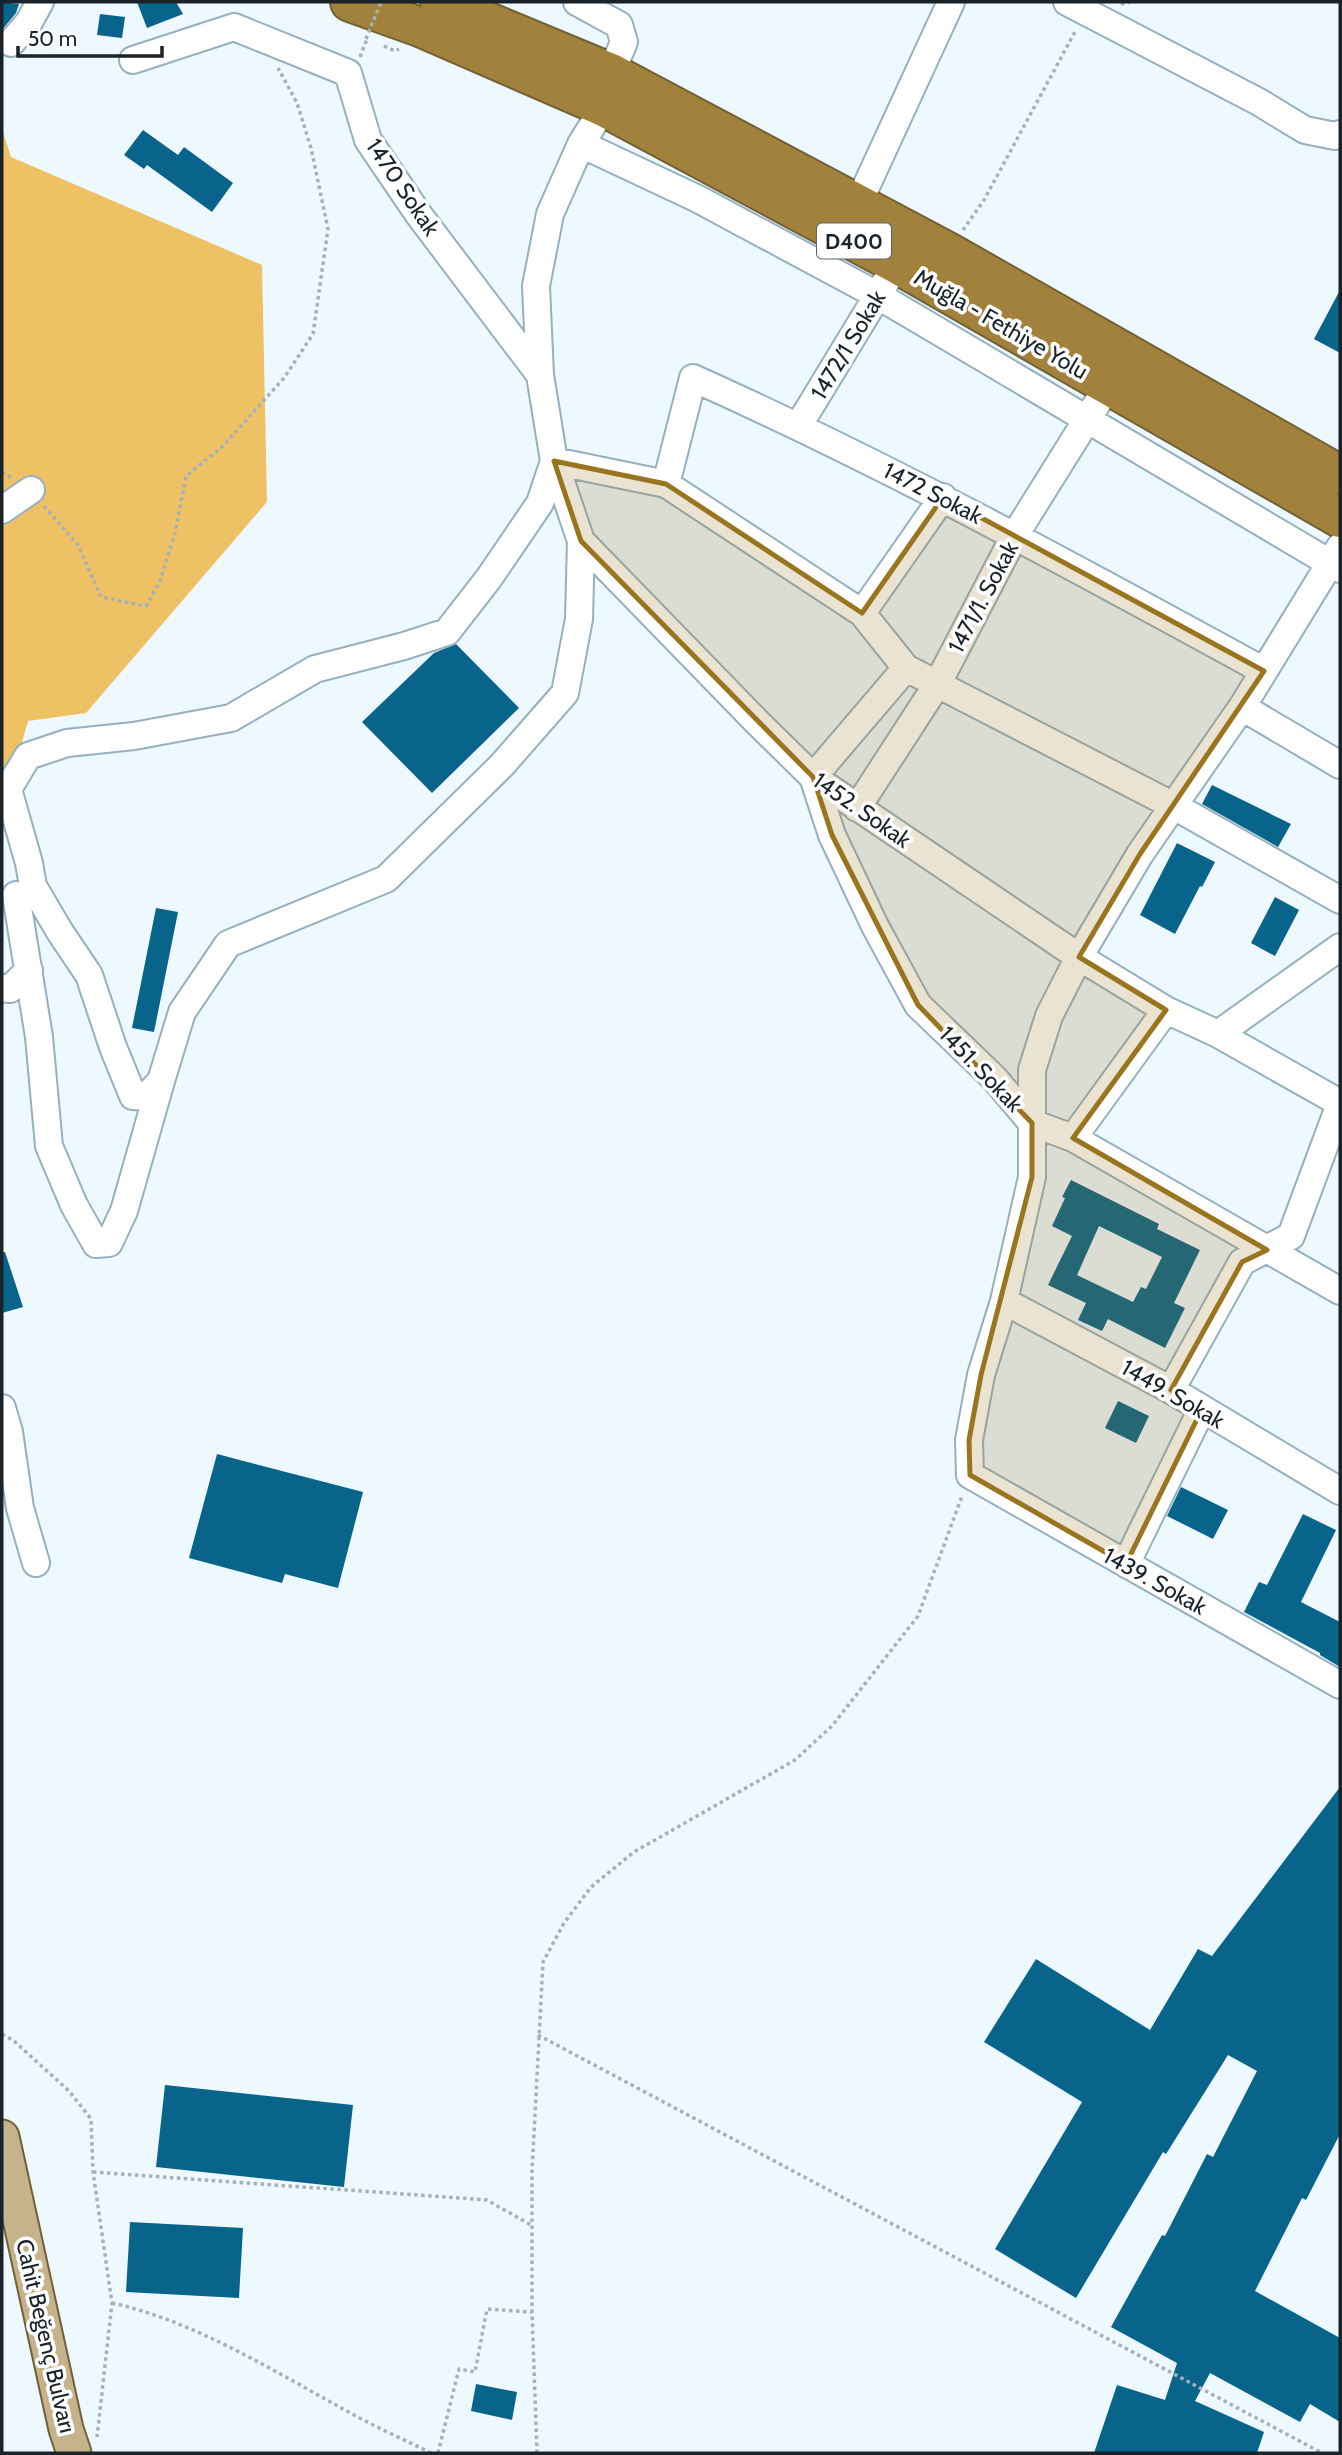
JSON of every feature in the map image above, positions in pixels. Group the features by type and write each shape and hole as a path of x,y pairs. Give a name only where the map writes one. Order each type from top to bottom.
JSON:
{"highway":[{"name":"Muğla - Fethiye Yolu","path":"350,2 608,90 897,264 1340,518"},
{"name":"Muğla - Fethiye Yolu","path":"440,2 608,90 858,204 1340,475"}],"main road":[{"name":"Cahit Beğenç Bulvarı","path":"2,2137 66,2429 85,2447"}],"street":[{"path":"11,43 29,22 40,2"},
{"name":"1452. Sokak","path":"577,2 618,25 624,42 608,90 550,214 536,286 540,375 554,461 581,541 813,777 1079,957 1166,1010 1218,1034 1340,1104"},
{"path":"858,204 951,2"},
{"path":"1077,6 1259,102 1305,130 1335,136 1340,134"},
{"name":"1470 Sokak","path":"133,60 234,27 348,72 368,140 419,215 540,375"},
{"path":"581,144 698,199 877,295 1337,560 1242,707 1140,854 1079,957 1049,1016 1032,1070 1032,1177 1004,1301 981,1375 969,1440 970,1475"},
{"name":"1472/1 Sokak","path":"799,425 897,264"},
{"name":"1472 Sokak","path":"666,484 693,378 799,425 943,497 1264,671"},
{"name":"1471/1. Sokak","path":"857,808 938,683 1016,535 1108,386"},
{"path":"581,541 579,619 565,693 502,765 386,879 228,944 182,1012 124,1212 109,1243 96,1244 74,1205 50,1146 39,1037 17,888 29,863 8,789 28,756 67,743 134,736 231,718 315,669 447,632 489,578 540,503 554,461 666,484 862,613 906,668 1174,806 1340,900"},
{"path":"2,510 31,490"},
{"path":"862,613 943,497"},
{"path":"813,777 906,668"},
{"path":"1242,707 1340,765"},
{"name":"1451. Sokak","path":"813,777 832,835 875,926 918,1005 994,1079 1032,1123 1073,1138 1340,1291"},
{"path":"17,888 60,932 89,975 133,1096 146,1097 162,1081"},
{"path":"1218,1034 1340,947"},
{"path":"2,988 10,989 29,970"},
{"path":"1073,1138 1166,1010"},
{"path":"1171,1390 1242,1262 1291,1236 1340,1104"},
{"name":"1449. Sokak","path":"1004,1301 1171,1390 1340,1491"},
{"path":"2,1408 9,1432 20,1508 36,1563"},
{"path":"1126,1564 1202,1409"},
{"name":"1439. Sokak","path":"970,1475 1340,1685"}],"path":[{"path":"366,39 381,2"},
{"path":"948,253 984,200 1077,6 1130,2"},
{"path":"2,472 31,490 78,545 102,597 146,606 160,581 186,476 222,447 284,377 313,334 328,229 311,148 297,103 278,68"},
{"path":"537,2453 532,2225 543,1962 564,1923 591,1887 634,1852 795,1760 832,1726 918,1616 970,1475"},
{"path":"2,2034 14,2041 69,2091 91,2119 93,2172 112,2303 85,2447"},
{"path":"538,2035 1322,2453"},
{"path":"93,2172 487,2200 532,2225"},
{"path":"112,2303 146,2311 251,2358 349,2413 431,2453"},
{"path":"438,2453 459,2369 475,2372 486,2309 532,2312"}],"highlighted area":[{"path":"554,461 666,484 862,613 943,497 1264,671 1140,854 1079,957 1166,1010 1073,1138 1267,1250 1242,1262 1171,1390 1202,1409 1126,1564 970,1475 969,1440 981,1375 1032,1177 1032,1123 918,1005 832,835 813,777 581,541"}],"shaded area":[{"path":"2,129 11,157 262,265 267,502 86,713 28,721 2,813"}],"building":[{"path":"2,2 19,4 16,13 2,30"},
{"path":"137,2 176,2 183,14 147,28"},
{"path":"100,14 125,17 122,38 97,35"},
{"path":"143,130 178,155 184,147 233,183 212,212 147,165 144,169 124,155"},
{"path":"1340,290 1340,353 1314,339"},
{"path":"456,644 519,708 432,793 362,722 434,653"},
{"path":"1212,785 1291,824 1278,847 1202,804"},
{"path":"1177,843 1215,862 1175,934 1140,915"},
{"path":"1275,897 1299,910 1275,956 1251,943"},
{"path":"156,908 178,912 154,1032 132,1028"},
{"path":"1071,1180 1159,1224 1157,1229 1200,1250 1174,1303 1185,1308 1165,1348 1108,1319 1102,1331 1078,1320 1086,1303 1048,1285 1072,1236 1052,1226 1065,1198 1062,1197","holes":["1099,1226 1162,1257 1146,1289 1141,1287 1133,1302 1077,1275"]},
{"path":"2,1252 5,1252 23,1307 2,1313"},
{"path":"1118,1401 1149,1416 1136,1443 1105,1428"},
{"path":"217,1454 363,1492 338,1588 285,1574 282,1583 189,1558"},
{"path":"1181,1487 1228,1510 1213,1539 1167,1516"},
{"path":"1303,1514 1336,1530 1301,1602 1340,1622 1340,1667 1320,1653 1244,1612 1259,1582 1267,1585"},
{"path":"1340,1787 1340,2134 1306,2200 1302,2198 1255,2291 1340,2338 1340,2422 1310,2404 1300,2422 1210,2373 1195,2401 1264,2432 1257,2453 1094,2453 1117,2385 1165,2400 1177,2363 1111,2327 1162,2235 1165,2236 1207,2154 1213,2157 1257,2071 1228,2055 1166,2154 1163,2152 1076,2298 995,2249 1082,2102 984,2042 1036,1959 1150,2030 1198,1949 1212,1956"},
{"path":"165,2085 353,2105 344,2187 156,2167"},
{"path":"130,2222 243,2228 239,2298 126,2292"},
{"path":"476,2384 517,2392 512,2420 471,2411"}]}
